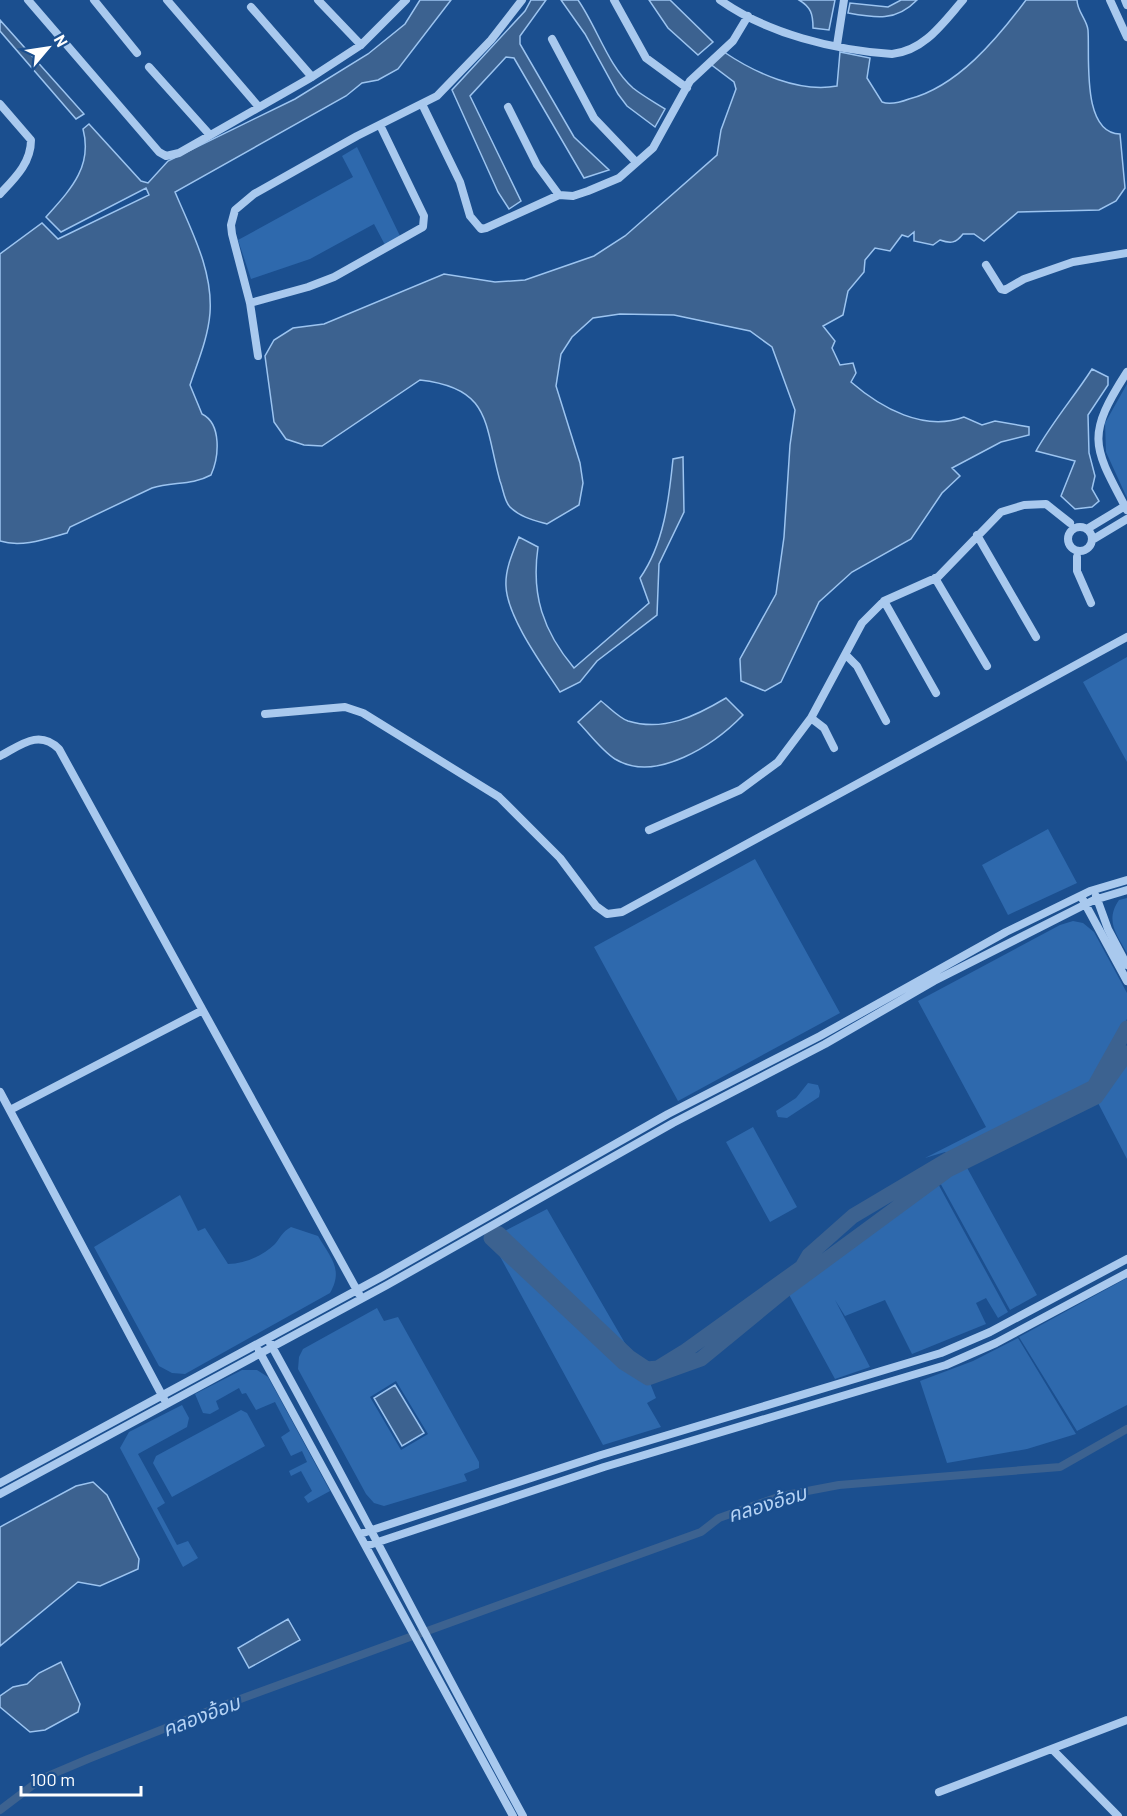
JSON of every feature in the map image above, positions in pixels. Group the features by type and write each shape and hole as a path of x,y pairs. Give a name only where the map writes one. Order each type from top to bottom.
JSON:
{"street":[{"path":"28,0 159,153 166,156 179,153 312,77 361,45 406,0"},
{"path":"94,0 136,53"},
{"path":"167,0 258,106"},
{"path":"318,0 361,45"},
{"path":"258,356 250,303 232,234 231,225 235,210 272,183 437,96 512,16 522,0"},
{"path":"614,0 646,58 687,88"},
{"path":"720,0 748,16 800,37 876,53 902,53 931,36 963,0"},
{"path":"837,45 844,0"},
{"path":"1110,0 1127,37"},
{"path":"1125,0 1127,5"},
{"path":"250,7 312,77"},
{"path":"422,104 460,182 477,227 486,228 559,195 573,196 610,183 636,162 660,140 687,88 723,51 742,28 748,16"},
{"path":"552,39 594,118 636,162"},
{"path":"149,68 209,134"},
{"path":"0,104 31,140 31,152 24,165 0,194"},
{"path":"508,107 537,165 559,195"},
{"path":"250,303 308,287 334,277 423,227 424,216 380,125"},
{"path":"986,266 1001,289 1005,290 1024,279 1073,262 1127,253"},
{"path":"1069,533 1126,508 1099,457 1098,434 1104,407 1127,372"},
{"path":"649,830 740,790 778,762 812,718 862,622 884,601 935,578 1001,512 1024,505 1046,504 1070,523 1083,527 1092,540"},
{"path":"1075,552 1084,550 1092,540 1127,519"},
{"path":"1070,523 1068,542 1075,552 1077,571 1091,603"},
{"path":"977,536 1035,637"},
{"path":"935,578 987,666"},
{"path":"884,601 936,693"},
{"path":"265,714 345,707 363,713 499,797 560,858 596,906 607,914 622,912 1127,637"},
{"path":"846,656 856,666 886,721"},
{"path":"812,718 824,728 834,748"},
{"path":"0,756 38,739 51,741 59,749 201,1011 362,1299"},
{"path":"0,1483 357,1290 668,1114 820,1036 1006,932 1094,890 1127,880"},
{"path":"1094,890 1108,929 1127,964"},
{"path":"0,1494 362,1299 673,1123 825,1044 944,976 1085,905 1127,890"},
{"path":"1081,896 1127,981"},
{"path":"10,1110 201,1011"},
{"path":"0,1092 167,1404"},
{"path":"360,1534 601,1455 941,1353 990,1332 1127,1258"},
{"path":"366,1546 604,1467 946,1365 996,1343 1127,1274"},
{"path":"267,1338 372,1530 384,1558 523,1816"},
{"path":"255,1345 513,1816"},
{"path":"939,1792 1127,1720"},
{"path":"1052,1749 1118,1816"}],"shaded area":[{"path":"420,0 451,0 398,69 378,80 362,83 346,96 175,192 200,251 208,281 209,322 190,385 202,414 213,425 216,433 216,459 211,475 196,481 152,488 70,527 67,533 25,543 0,541 0,254 42,223 58,239 149,195 146,188 61,232 46,217 71,187 82,166 85,155 83,129 89,124 141,181 148,183 168,161 295,99 368,54 405,24"},
{"path":"531,0 546,0 520,36 520,44 574,137 609,170 584,178 514,58 506,57 470,96 521,201 509,209 498,192 452,90 525,11"},
{"path":"561,0 578,0 624,79 637,91 665,109 655,127 627,106 618,94 585,34"},
{"path":"649,0 670,0 713,42 698,55 668,28"},
{"path":"799,0 835,0 829,30 813,28 810,11"},
{"path":"901,0 917,0 901,12 885,17 848,13 850,3 888,7"},
{"path":"1026,0 1077,0 1088,30 1090,91 1093,108 1099,121 1108,130 1120,134 1125,188 1116,201 1099,210 1018,212 984,241 974,234 963,234 953,242 940,240 933,245 914,241 914,232 908,237 902,235 890,251 875,248 865,260 864,272 848,291 843,315 823,326 835,341 832,348 840,365 853,363 856,373 851,382 876,401 904,415 934,422 964,417 982,425 995,421 1029,427 1029,435 1001,442 952,468 960,476 942,493 911,539 852,572 819,602 781,682 765,691 741,681 740,659 776,594 784,537 790,445 795,410 772,347 750,331 674,315 620,314 593,318 572,337 561,354 556,386 580,463 583,483 579,505 547,524 522,516 508,504 487,426 481,412 473,400 461,391 443,384 420,380 322,446 304,445 286,439 274,422 265,356 274,340 293,328 324,324 444,274 495,282 525,280 594,256 625,236 717,155 721,130 736,89 734,82 709,63 724,52 763,74 808,87 837,86 840,52 870,58 867,78 882,102 896,103 927,93 959,73 989,45"},
{"path":"0,20 84,114 76,119 0,31"},
{"path":"357,147 400,236 385,245 374,224 310,259 251,279 238,240 353,177 342,156"},
{"path":"1092,369 1108,377 1108,385 1088,415 1089,453 1095,476 1092,489 1099,501 1092,507 1075,509 1061,496 1075,461 1036,451"},
{"path":"1127,384 1127,498 1106,452 1105,423"},
{"path":"683,457 684,512 659,564 657,615 597,661 580,682 560,692 527,641 512,612 508,598 507,573 519,537 538,547 536,581 542,612 554,640 574,668 649,603 640,578 655,551 660,536 673,459"},
{"path":"1127,657 1127,762 1083,682"},
{"path":"726,698 743,715 731,726 717,738 684,757 666,764 648,767 631,765 615,759 578,722 601,701 625,720 654,725 691,716"},
{"path":"1048,829 1077,883 1008,915 982,865"},
{"path":"755,859 840,1013 678,1101 594,947"},
{"path":"1127,898 1127,953 1112,921 1119,900"},
{"path":"1073,921 1083,923 1094,932 1127,993 1127,1019 1093,1082 953,1157 945,1152 925,1158 986,1127 918,1001 1060,925"},
{"path":"1127,1053 1127,1159 1097,1101 1103,1087"},
{"path":"808,1083 818,1085 819,1097 787,1118 778,1117 776,1111 796,1098"},
{"path":"753,1127 797,1207 770,1222 726,1142"},
{"path":"965,1164 1037,1295 1010,1310 938,1179"},
{"path":"936,1180 1008,1312 998,1318 986,1298 976,1303 986,1324 912,1354 885,1300 845,1316 835,1300 870,1367 835,1379 787,1291"},
{"path":"180,1195 198,1231 205,1228 228,1264 241,1263 259,1256 275,1244 291,1227 318,1236 336,1270 334,1285 330,1293 185,1374 172,1373 159,1366 94,1247"},
{"path":"547,1209 629,1350 643,1364 658,1368 647,1369 630,1360 501,1233"},
{"path":"491,1240 621,1361 648,1378 656,1398 647,1403 661,1427 603,1445"},
{"path":"1127,1278 1127,1405 1077,1431 1019,1337"},
{"path":"377,1308 384,1321 398,1317 479,1462 479,1468 464,1474 467,1481 384,1506 374,1503 366,1494 298,1369 299,1357 303,1349","holes":["396,1381 428,1434 401,1450 370,1397"]},
{"path":"1018,1338 1076,1434 1027,1449 947,1463 920,1381 973,1361"},
{"path":"242,1370 257,1370 268,1377 330,1491 308,1503 304,1497 312,1491 301,1471 291,1476 289,1471 307,1462 302,1451 291,1456 281,1437 290,1431 275,1402 256,1410 246,1393 242,1394 239,1388 216,1401 219,1409 210,1414 203,1413 195,1394"},
{"path":"395,1385 424,1433 402,1446 374,1398"},
{"path":"182,1405 189,1418 187,1427 138,1454 165,1503 157,1508 177,1545 188,1541 198,1558 183,1567 120,1448 129,1432"},
{"path":"241,1410 247,1413 265,1446 172,1497 153,1463 156,1456"},
{"path":"93,1482 107,1495 139,1559 138,1569 100,1586 78,1582 0,1646 0,1527 76,1486"},
{"path":"288,1619 300,1640 249,1668 238,1648"},
{"path":"61,1662 80,1704 78,1712 45,1730 30,1732 0,1707 0,1696 13,1687 27,1684 39,1673"}],"waterway":[{"path":"1127,1028 1094,1087 949,1159 853,1216 809,1255 802,1267 684,1352 658,1368 647,1369 629,1357 499,1234 491,1238 624,1363 648,1378 701,1359 785,1290 948,1170 1096,1097 1127,1053"},
{"name":"คลองอ้อม","path":"419,1634 701,1532 719,1518 781,1496 839,1485 1060,1467 1127,1429"},
{"name":"คลองอ้อม","path":"0,1810 41,1779 88,1759 216,1708 410,1637"}]}
